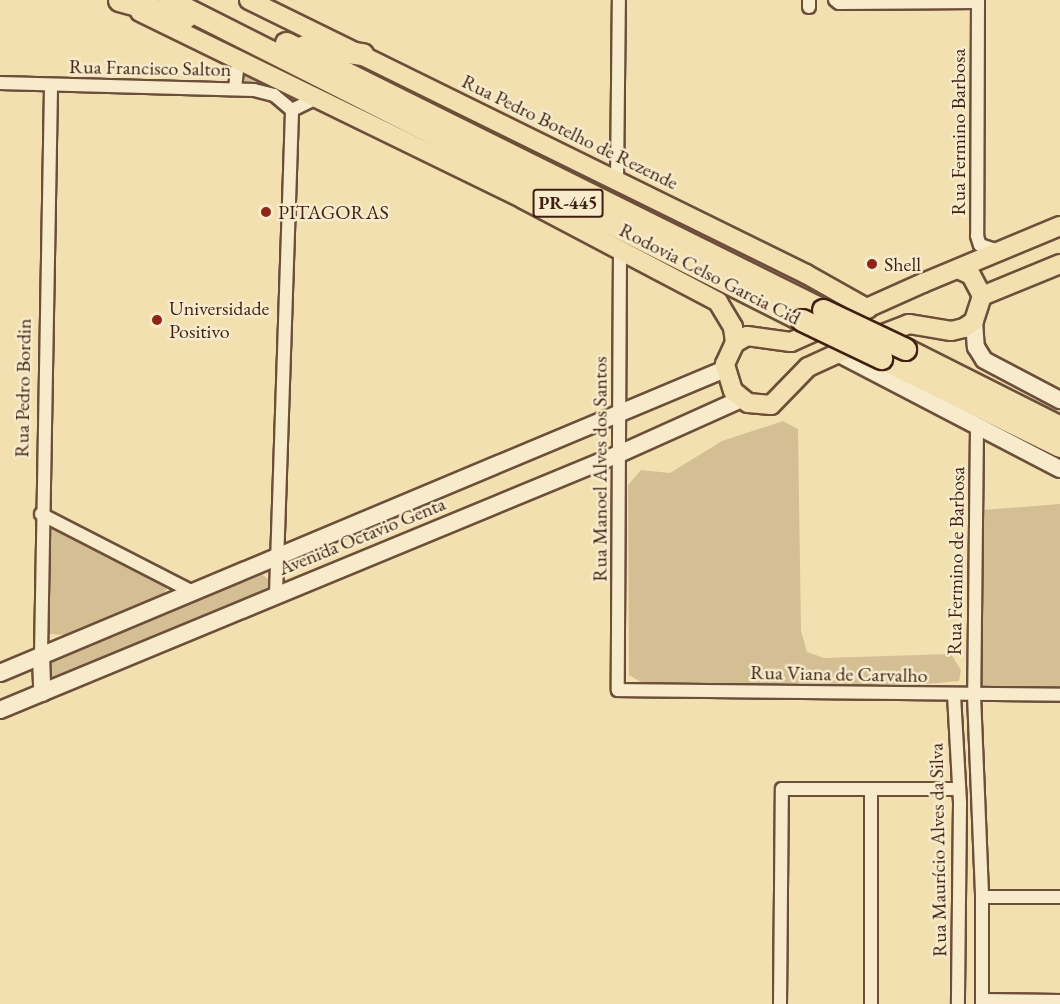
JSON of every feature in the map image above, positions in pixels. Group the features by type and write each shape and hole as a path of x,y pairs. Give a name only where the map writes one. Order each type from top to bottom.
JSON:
{"highway":[{"path":"118,0 234,31"},
{"name":"Rodovia Celso Garcia Cid","path":"169,0 802,320 1060,446"},
{"name":"Rodovia Celso Garcia Cid","path":"200,0 1060,427"},
{"path":"284,43 362,54"}],"main road":[{"name":"PR-445","path":"118,0 315,99 523,199 621,250"},
{"name":"Rua Pedro Botelho de Rezende","path":"249,0 617,180 868,309"},
{"path":"735,343 747,336 791,342 1060,226"},
{"path":"621,250 718,302 733,327 735,343 725,369 739,399 771,405 808,367 837,353 909,324 951,331 974,321 982,296 971,275 958,269"},
{"path":"982,296 1060,264"}],"street":[{"path":"617,180 618,0"},
{"path":"835,0 839,3 978,1"},
{"name":"Rua Fermino Barbosa","path":"978,1 977,237 980,244 999,251"},
{"path":"235,89 238,61"},
{"name":"Rua Francisco Salton","path":"0,83 235,89 266,92 292,110"},
{"name":"Rua Pedro Bordin","path":"42,693 41,514 51,85"},
{"path":"276,594 292,110 315,99"},
{"name":"Rua Manoel Alves dos Santos","path":"618,690 621,250"},
{"path":"974,321 976,347 984,360 1060,400"},
{"path":"837,353 1060,469"},
{"name":"Avenida Octavio Genta","path":"0,673 276,555 620,415 725,369"},
{"name":"Avenida Octavio Genta","path":"0,710 619,454 739,399"},
{"name":"Rua Fermino de Barbosa","path":"977,427 974,695 982,897 982,1002"},
{"path":"41,514 193,592"},
{"name":"Rua Viana de Carvalho","path":"618,690 1060,695"},
{"name":"Rua Maurício Alves da Silva","path":"954,695 958,1004"},
{"path":"780,1004 782,789 957,789"},
{"path":"871,789 871,1004"},
{"path":"982,897 1060,897"},
{"path":"982,1002 1060,1001"}],"shaded area":[{"path":"245,72 289,92 287,97 272,88 246,83 242,78"},
{"path":"783,421 798,429 801,631 807,652 824,658 951,654 961,670 959,681 906,686 725,686 641,682 629,675 628,485 641,470 670,473 722,441"},
{"path":"1060,504 1060,691 980,690 982,510"},
{"path":"59,528 165,580 167,589 162,595 68,635 50,634 45,627 46,547 53,529"},
{"path":"259,572 268,579 268,588 55,680 48,678 45,660"}],"place":[{"name":"PITAGORAS","path":"266,212"},
{"name":"Shell","path":"872,264"},
{"name":"Universidade Positivo","path":"157,320"}]}
